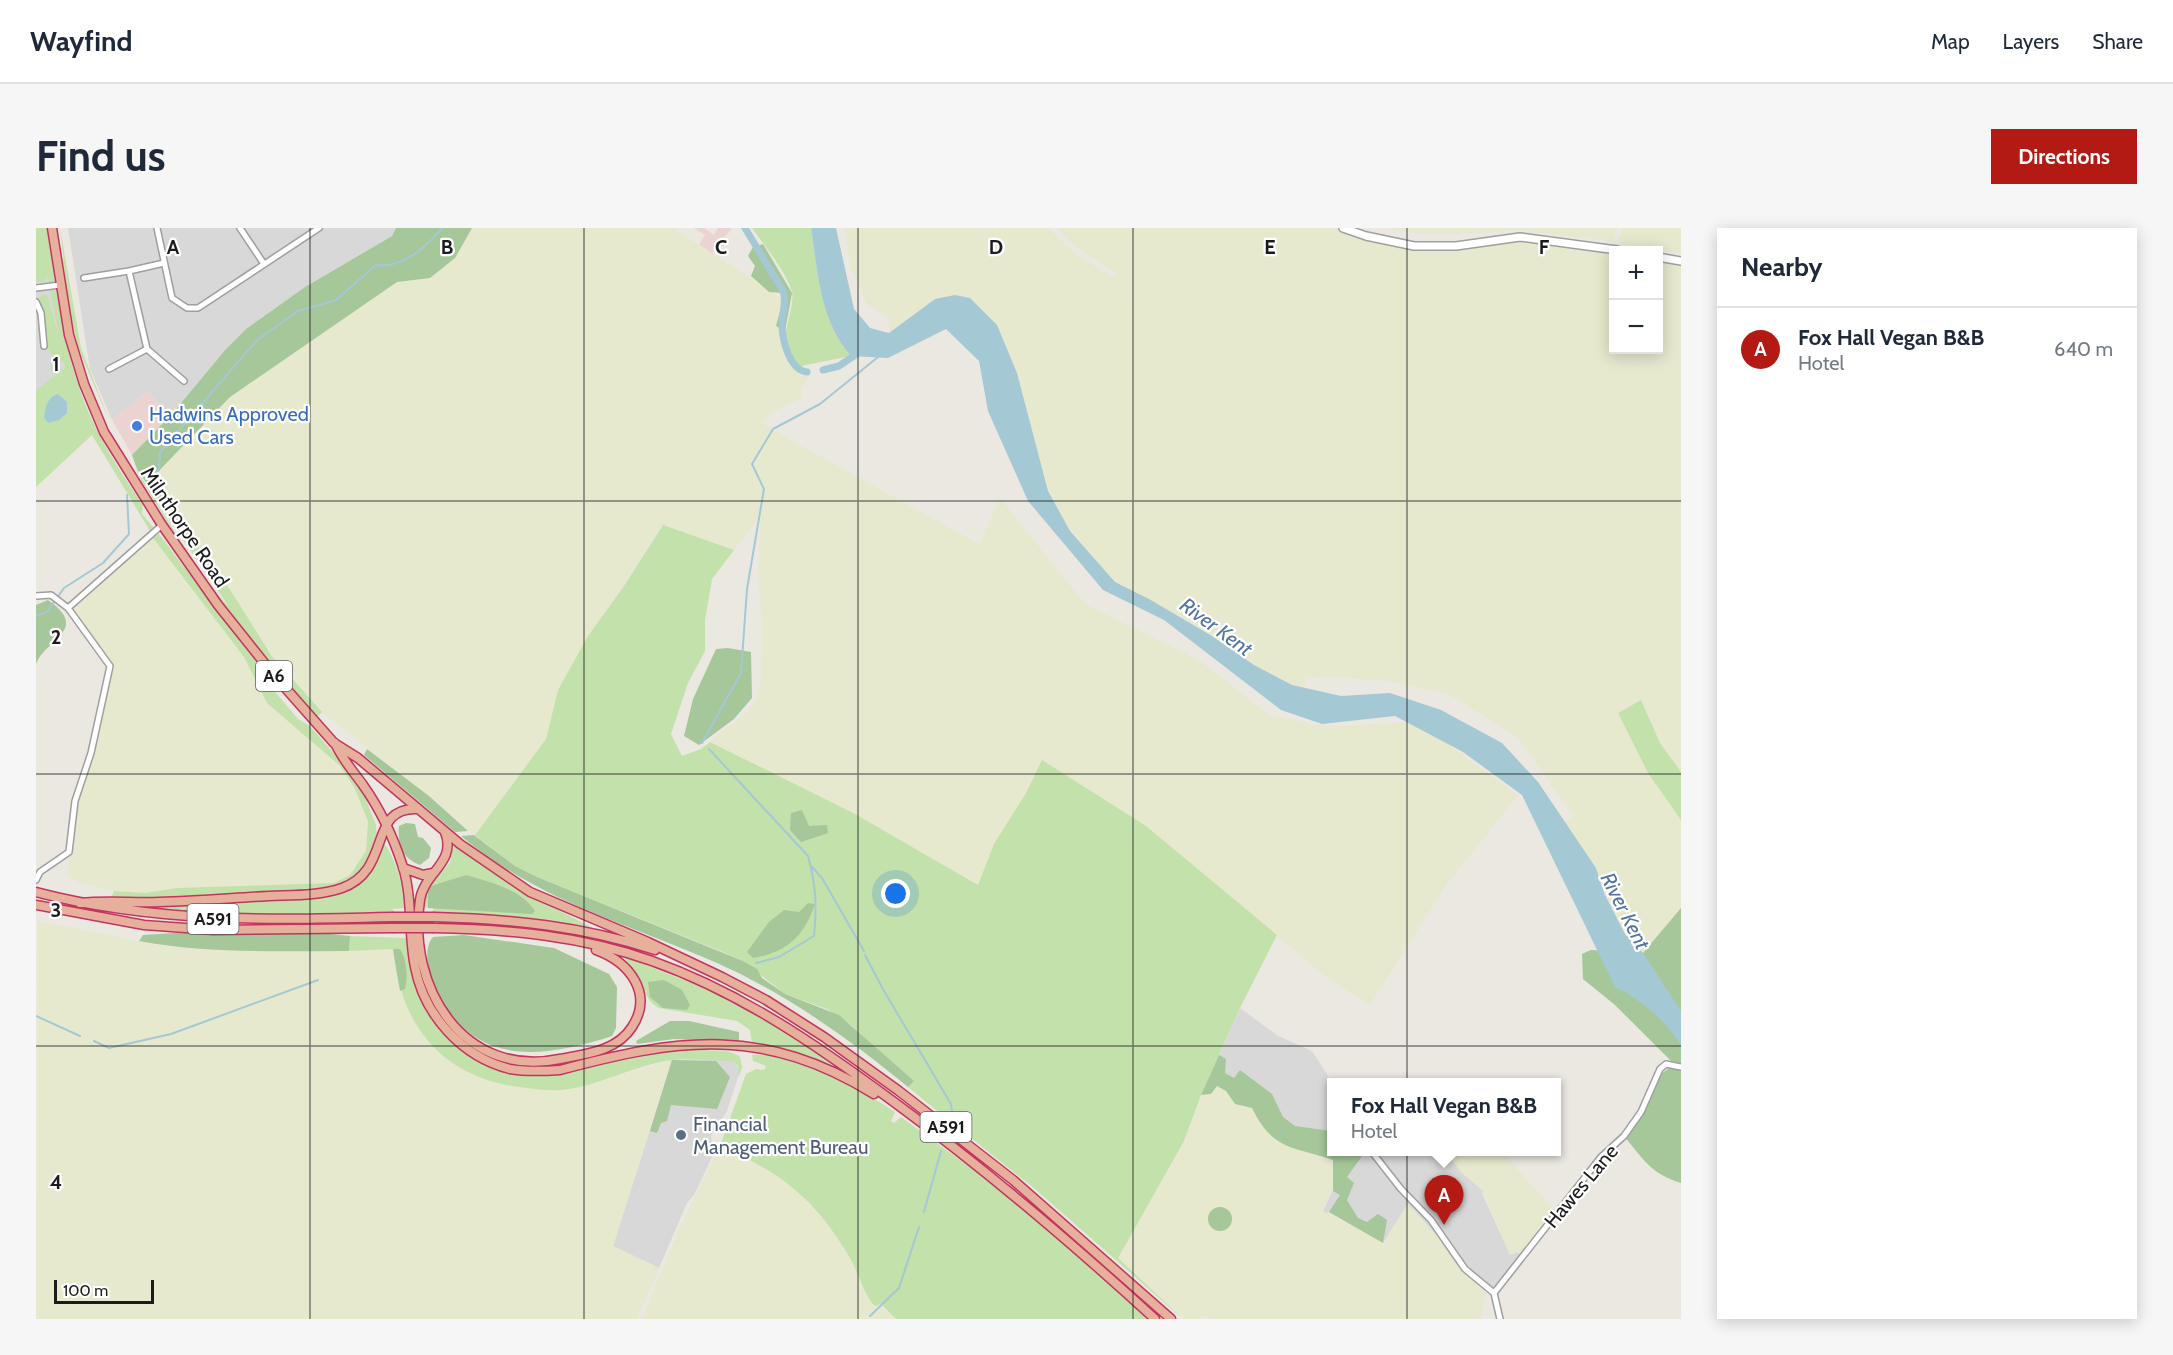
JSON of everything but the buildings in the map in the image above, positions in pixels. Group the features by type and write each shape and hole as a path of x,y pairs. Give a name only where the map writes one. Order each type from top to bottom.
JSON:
{"highway":[{"name":"Milnthorpe Road","path":"52,228 69,335 90,400 104,432 162,525 238,631 334,743 374,802 385,825"},
{"name":"Milnthorpe Road","path":"334,743 349,751 418,809"},
{"path":"80,903 212,900 321,893 339,889 363,876 373,863 385,825 398,811 418,809 494,870 541,898 648,942 698,966"},
{"path":"385,825 403,868 410,904 415,969 426,1000 446,1030 486,1059 510,1069 543,1071 560,1070 668,1045 714,1043 748,1047 786,1054 836,1073 924,1124"},
{"path":"444,831 448,841 446,857 433,873 420,896 418,913 426,980 438,1008 456,1030 475,1045 509,1059 553,1061 618,1044 629,1032 638,1016 639,990 633,974 611,955 563,938"},
{"path":"403,868 423,875 433,873"},
{"name":"A591","path":"36,892 80,903 153,915 211,919 393,917 498,919 564,927 641,946 698,966 786,1012 899,1091 1021,1187 1172,1319"},
{"name":"A591","path":"36,905 144,925 202,929 434,928 488,930 563,938 651,960 745,1002 801,1036 924,1124 1030,1209 1155,1319"}],"street":[{"path":"157,228 172,298 187,308 198,308 318,228"},
{"path":"240,228 264,264"},
{"path":"1342,228 1366,236 1414,246 1456,246 1520,237 1609,249"},
{"path":"1663,258 1681,261"},
{"path":"84,278 164,263"},
{"path":"129,271 147,349 184,381"},
{"path":"36,296 37,288 60,285"},
{"path":"36,302 41,313 44,346"},
{"path":"109,369 147,349"},
{"path":"68,608 162,525"},
{"path":"36,597 51,595 63,603 110,666 91,753 75,801 69,852 40,873 36,880"},
{"name":"Hawes Lane","path":"1494,1293 1594,1166 1624,1136 1641,1112 1660,1069 1666,1064 1681,1067"},
{"path":"1375,1156 1401,1189 1431,1220 1466,1269 1494,1293 1500,1319"}],"shaded area":[{"path":"36,228 41,228 65,367 36,390"},
{"path":"68,228 396,228 392,236 305,287 246,329 226,349 171,415 147,392 112,420 90,369"},
{"path":"694,228 704,228 714,235 718,228 732,228 712,253 699,245 705,235"},
{"path":"147,392 171,415 132,455 112,420"},
{"path":"1240,1008 1278,1036 1312,1051 1329,1078 1327,1078 1327,1147 1310,1146 1211,1074"},
{"path":"672,1060 733,1060 740,1071 727,1111 711,1136 713,1155 694,1195 687,1203 659,1268 613,1246"},
{"path":"1338,1156 1449,1156 1461,1172 1484,1191 1482,1193 1510,1255 1518,1252 1521,1256 1497,1285 1484,1290 1456,1264 1437,1236 1408,1204 1383,1243 1328,1212 1327,1214 1323,1211 1335,1185"}],"green space":[{"path":"36,228 47,228 64,333 78,385 99,434 143,505 142,514 153,527 150,531 92,435 36,487 36,390 65,367 63,360 50,372 53,358 46,344 39,296 46,294 48,297 59,338 48,277 44,282 36,282"},
{"path":"60,228 81,348 109,420 77,345 68,303"},
{"path":"396,228 472,228 455,258 430,278 397,282 230,397 152,478 164,500 160,503 137,469 132,455 171,415 226,349 246,329 305,287 392,236"},
{"path":"464,228 673,228 784,300 780,324 785,350 800,376 808,374 809,377 801,389 801,398 768,415 763,423 769,428 979,544 1000,498 1085,604 1199,660 1269,715 1326,726 1416,722 1518,795 1447,884 1370,1005 1326,977 1146,826 1042,760 1026,793 994,844 978,885 855,814 710,742 750,710 756,700 761,680 762,620 758,579 761,516 734,550 662,525 624,586 588,636 558,690 546,739 474,835 472,834 429,796 324,714 285,672 259,638 231,591 175,517 152,479 242,376"},
{"path":"752,228 811,228 827,312 841,342 851,356 801,366 792,359 785,342 792,292 780,268"},
{"path":"845,228 1048,228 1075,253 1115,279 1117,274 1074,246 1057,228 1333,228 1358,238 1414,250 1462,250 1517,242 1609,252 1609,354 1663,354 1663,263 1681,265 1681,772 1660,743 1641,700 1618,713 1648,773 1681,820 1681,908 1671,922 1643,953 1625,934 1604,893 1596,868 1565,822 1574,816 1518,738 1450,695 1383,680 1306,677 1304,688 1292,685 1254,665 1212,636 1149,599 1115,582 1070,531 1048,491 1017,373 997,325 935,299 889,333 889,318 867,304 851,268"},
{"path":"1388,228 1617,228 1612,241 1609,241 1518,230 1469,234 1420,234"},
{"path":"1623,228 1681,228 1681,253 1663,250 1663,246 1634,246 1618,242"},
{"path":"763,244 792,293 785,331 776,326 784,297 783,293 769,292 751,276 755,266 748,256 753,247"},
{"path":"136,469 203,575 229,607 166,515 160,503 164,500 231,591 271,655 322,712 317,717 272,668 210,589"},
{"path":"663,525 734,550 712,579 705,620 705,651 688,683 671,734 682,756 701,749 710,742 855,814 978,885 994,844 1026,793 1042,760 1146,826 1277,935 1240,1008 1201,1095 1184,1141 1118,1258 1183,1319 1035,1189 951,1122 956,1115 954,1113 947,1119 908,1087 913,1082 849,1023 827,1009 785,994 743,961 515,866 475,835 546,739 558,690 588,636 624,586"},
{"path":"159,534 259,666 270,686 298,719 310,726 343,764 365,797 376,825 377,839 370,860 358,874 337,887 206,896 111,898 114,891 145,893 177,888 334,883 350,875 366,851 368,821 354,787 340,766 267,703 244,657 153,538"},
{"path":"153,538 244,657 267,703 311,739 347,776 366,813 369,830 366,851 350,875 334,883 177,888 145,893 114,891 82,884 66,876 73,845 76,803 93,753 113,667 73,614 74,609"},
{"path":"48,600 60,610 66,619 65,627 62,634 41,655 36,664 36,605"},
{"path":"728,648 751,652 752,698 734,719 699,745 684,736 693,699 716,649"},
{"path":"1641,700 1660,743 1681,772 1681,820 1648,773 1618,713"},
{"path":"367,749 429,796 468,831 455,832 364,755"},
{"path":"802,810 809,826 827,825 828,833 801,842 790,830 791,813"},
{"path":"406,823 415,824 418,837 423,838 431,848 429,858 420,865 405,855 400,845 399,826"},
{"path":"474,835 515,866 537,877 743,961 757,969 762,978 785,994 839,1015 914,1081 908,1087 864,1052 768,988 683,948 584,909 522,878 491,859 461,836"},
{"path":"384,843 396,866 401,883 404,908 393,909 393,913 242,916 135,908 135,906 325,895 369,873"},
{"path":"454,845 507,883 591,927 527,918 434,912 433,908 424,907 428,887 450,863"},
{"path":"466,875 513,892 529,903 535,911 532,914 428,908 428,889 431,886"},
{"path":"808,903 815,904 811,915 793,941 776,952 753,958 747,952 769,922 784,910 799,912"},
{"path":"1681,908 1681,1183 1655,1170 1642,1159 1624,1136 1641,1112 1656,1078 1674,1064 1615,1005 1583,979 1582,954 1591,950 1643,953"},
{"path":"38,921 164,946 263,951 393,949 400,991 425,1038 453,1064 478,1076 510,1086 568,1089 672,1060 613,1246 659,1268 637,1319 36,1319"},
{"path":"174,933 350,936 349,951 217,950 139,941 143,935"},
{"path":"464,935 554,948 609,974 617,987 616,1028 612,1036 556,1050 530,1052 506,1050 484,1042 464,1029 447,1008 432,980 427,957 428,946 433,937"},
{"path":"350,936 406,938 410,968 418,995 432,1021 452,1043 474,1060 496,1069 519,1074 541,1074 646,1052 705,1050 728,1052 740,1057 742,1067 739,1077 738,1066 733,1061 687,1059 660,1062 592,1084 563,1090 531,1089 491,1081 467,1072 447,1059 429,1042 415,1023 405,1001 397,976 393,949 349,951"},
{"path":"393,949 400,949 407,974 405,989 400,991"},
{"path":"626,957 724,996 786,1030 840,1067 839,1070 810,1057 752,1043 750,1030 737,1021 659,1008 645,994 635,973 625,960"},
{"path":"664,980 682,990 690,1005 687,1010 663,1008 650,997 648,982"},
{"path":"670,1021 689,1021 739,1032 739,1042 674,1039 637,1044 636,1041"},
{"path":"752,1055 768,1056 806,1066 865,1093 895,1112 891,1121 894,1123 901,1117 1004,1192 1150,1319 896,1319 881,1304 875,1306 867,1296 853,1264 837,1237 810,1204 795,1190 762,1167 720,1146 746,1074 756,1069 764,1070 766,1066 753,1061"},
{"path":"1219,1055 1226,1059 1225,1073 1234,1078 1240,1070 1272,1094 1283,1117 1295,1126 1327,1130 1327,1156 1362,1156 1347,1177 1354,1183 1347,1200 1358,1218 1367,1222 1378,1214 1387,1220 1383,1243 1329,1212 1340,1195 1333,1191 1333,1160 1295,1149 1276,1140 1260,1122 1252,1108 1235,1104 1226,1091 1217,1086 1211,1094 1201,1095"},
{"path":"672,1060 716,1061 730,1077 717,1109 671,1105 667,1121 661,1123 657,1133 650,1131"},
{"path":"1217,1086 1226,1091 1235,1104 1252,1108 1254,1112 1319,1155 1333,1160 1335,1185 1323,1211 1327,1214 1329,1212 1383,1243 1408,1204 1437,1236 1456,1264 1486,1293 1481,1319 1211,1319 1205,1315 1201,1319 1183,1319 1117,1258 1184,1141 1201,1095 1211,1094"},
{"path":"720,1146 773,1171 790,1184 830,1227 851,1259 866,1293 896,1319 642,1319 679,1229"},
{"path":"1449,1156 1506,1156 1555,1211 1521,1256 1518,1252 1510,1255 1483,1191 1461,1172"},
{"path":"1220,1207 1225,1208 1231,1214 1231,1224 1225,1230 1220,1231 1215,1230 1209,1224 1208,1219 1209,1214 1215,1208"}],"water":[{"path":"811,228 836,228 854,309 870,328 889,333 935,299 955,295 970,298 997,325 1017,373 1048,491 1070,531 1115,582 1149,599 1212,636 1254,665 1292,685 1341,696 1390,693 1441,710 1502,743 1538,782 1596,868 1604,893 1625,934 1643,953 1681,1011 1681,1045 1652,1011 1615,987 1522,795 1463,752 1395,716 1322,724 1281,710 1164,620 1103,590 1028,501 988,411 979,361 946,329 888,358 851,356 833,328 822,296"},
{"path":"58,394 67,402 67,413 59,420 48,423 44,418 46,407 49,400"}],"waterway":[{"path":"149,477 159,470 160,452 257,340 298,311 336,300 376,265 395,264 413,255 442,228"},
{"path":"745,228 783,291 785,299 782,330 785,345 791,360 801,370 807,372"},
{"path":"823,370 839,366 861,351"},
{"path":"702,743 741,673 747,589 764,489 752,464 773,429 820,404 878,357"},
{"path":"36,616 47,612 64,588 103,563 129,534 127,495"},
{"path":"709,749 808,856 811,866 815,896 814,936 779,957 756,963"},
{"path":"812,867 822,878 864,951"},
{"path":"865,955 951,1104 952,1111"},
{"path":"94,1041 109,1048 171,1034 318,980"},
{"path":"36,1016 80,1036"},
{"path":"924,1212 941,1151"},
{"path":"870,1316 899,1288 919,1227"}],"place":[{"name":"Hadwins Approved Used Cars","path":"137,426"},
{"name":"Financial Management Bureau","path":"681,1135"},
{"name":"Fox Hall Vegan B&B","path":"1444,1225"}],"water label":[{"name":"River Kent","path":"1216,627"},
{"name":"River Kent","path":"1625,911"}]}
